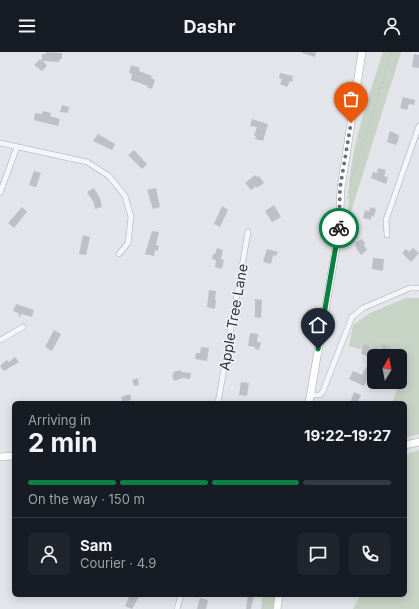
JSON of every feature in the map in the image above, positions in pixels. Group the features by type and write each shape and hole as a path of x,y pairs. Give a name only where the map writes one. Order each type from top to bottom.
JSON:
{"street":[{"path":"309,401 339,230 340,188 362,52"},
{"path":"387,235 386,220 419,126"},
{"path":"0,143 87,162 109,176 125,196 131,217 128,243 119,254"},
{"path":"0,193 17,147"},
{"name":"Apple Tree Lane","path":"218,401 248,232"},
{"path":"310,395 320,395 324,391 352,317 363,308 410,288 419,288"},
{"path":"0,340 23,327"},
{"path":"407,445 419,442"},
{"path":"0,457 12,456"},
{"path":"177,609 180,597"},
{"path":"277,609 279,597"}],"path":[{"path":"349,188 392,52"}],"green space":[{"path":"383,52 401,52 349,218 350,175 358,134"},
{"path":"406,298 419,298 419,434 407,437 407,401 393,401 397,389 407,389 407,349 367,349 367,351 349,346 353,325 370,313"},
{"path":"419,450 419,609 353,609 359,597 407,597 407,454"},
{"path":"263,597 275,597 273,609 261,609"}],"building":[{"path":"46,52 62,53 62,59 60,59 59,62 43,61 47,66 42,71 34,65 40,59 42,61 42,54 46,54"},
{"path":"302,52 316,52 315,57"},
{"path":"414,54 419,55 419,68 412,67"},
{"path":"131,65 140,68 139,71 152,76 151,78 155,80 152,89 131,80 132,74 129,73"},
{"path":"280,73 293,76 292,82 290,81 287,87 280,84 282,79 279,78"},
{"path":"403,97 415,100 414,105 409,104 407,110 400,108"},
{"path":"62,105 69,107 68,113 60,112"},
{"path":"43,111 51,113 50,116 60,119 58,126 34,120 35,113 42,114"},
{"path":"252,119 268,124 263,141 255,139 256,136 254,136 257,127 250,126"},
{"path":"390,131 399,135 396,145 387,142"},
{"path":"98,134 115,144 112,150 93,141"},
{"path":"134,150 147,164 142,169 128,155"},
{"path":"378,168 386,170 384,176 388,177 386,184 371,178 373,172 377,173"},
{"path":"34,171 41,173 36,187 29,185"},
{"path":"255,175 257,177 259,176 264,183 251,190 245,183"},
{"path":"94,188 100,198 102,207 95,209 94,203 87,192"},
{"path":"156,188 160,207 153,209 147,190"},
{"path":"274,205 281,217 272,222 265,211"},
{"path":"222,206 228,210 220,227 214,224"},
{"path":"22,207 27,212 14,228 8,223"},
{"path":"370,207 376,209 374,217 371,216 371,220 363,218 365,210 369,212"},
{"path":"152,231 159,232 156,245 159,246 158,251 155,250 154,256 145,254"},
{"path":"83,235 90,237 86,255 79,254"},
{"path":"362,239 367,250 361,255 357,250 355,243"},
{"path":"217,248 223,250 221,259 224,260 222,269 215,267 216,260 212,259"},
{"path":"413,248 419,253 411,262 402,253 406,249 409,252"},
{"path":"267,249 278,252 276,256 273,255 271,264 263,262"},
{"path":"373,258 384,259 383,271 372,269"},
{"path":"209,290 216,291 215,309 207,307"},
{"path":"255,299 262,300 261,318 255,317"},
{"path":"16,304 34,310 32,317 21,314 20,318 18,313 13,311"},
{"path":"54,330 61,334 52,351 45,347"},
{"path":"250,333 258,334 257,342 261,342 259,350 255,349 255,347 248,346"},
{"path":"364,344 368,345 371,349 367,349 367,356 361,354"},
{"path":"382,344 391,347 390,349 381,349"},
{"path":"201,347 209,348 207,361 195,359 196,353 200,353"},
{"path":"15,357 19,362 4,371 0,366 7,360 9,362"},
{"path":"367,366 367,380 364,386 349,379 353,371 362,375"},
{"path":"181,370 181,372 191,373 190,379 182,378 174,381 172,375 174,375 173,372"},
{"path":"138,378 139,385 134,386 132,380"},
{"path":"241,382 249,383 247,396 239,395"},
{"path":"354,392 361,395 358,401 351,401"},
{"path":"130,394 131,400 122,401 121,397"},
{"path":"129,597 139,597 132,609 125,606"},
{"path":"248,597 254,597 251,609 246,609"},
{"path":"200,598 208,600 206,609 197,609"}],"way so far":[{"path":"339,228 340,188 351,123"}],"route":[{"path":"318,349 339,228"}]}
